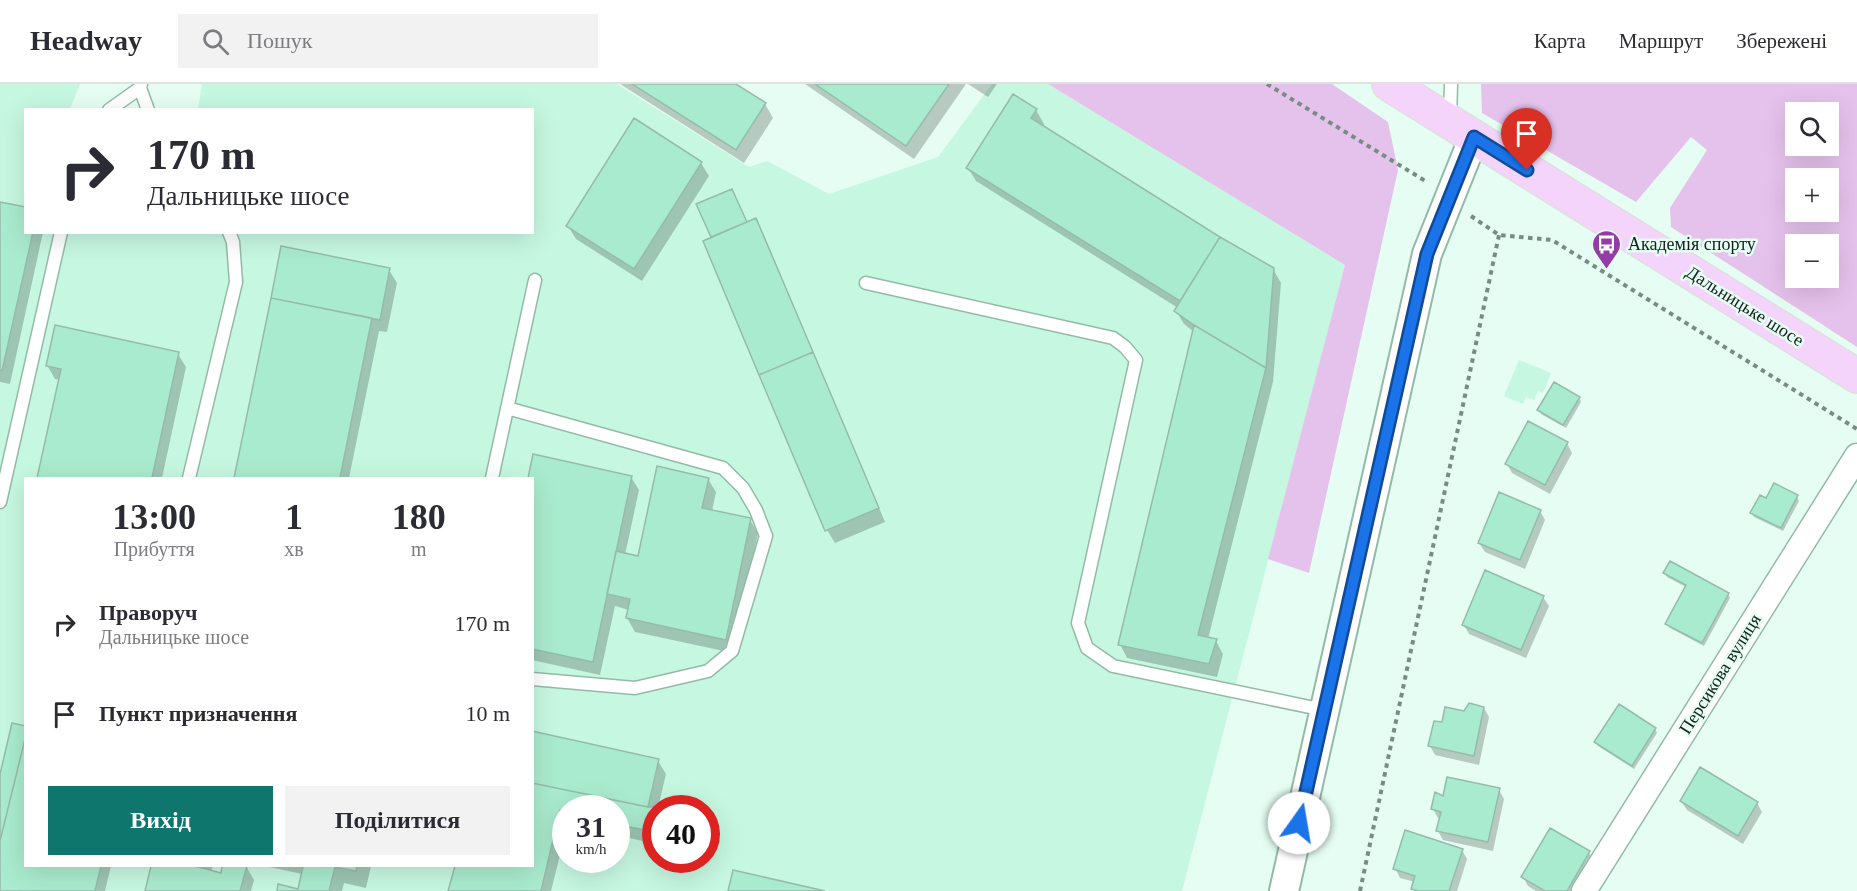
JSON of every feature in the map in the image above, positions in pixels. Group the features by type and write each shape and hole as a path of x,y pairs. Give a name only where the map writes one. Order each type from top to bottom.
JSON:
{"main road":[{"name":"Дальницьке шосе","path":"1389,84 1857,376"}],"street":[{"path":"1284,891 1427,254 1450,196 1462,129"},
{"name":"Персикова вулиця","path":"1584,891 1857,456"}],"lane":[{"path":"1451,84 1462,129"},
{"path":"112,108 141,86 147,108"},
{"path":"0,502 61,234"},
{"path":"189,477 236,282 233,242 230,234"},
{"path":"492,477 535,280"},
{"path":"866,283 1113,338 1125,347 1136,360 1078,623 1087,648 1113,666 1324,710"},
{"path":"507,408 723,468 743,488 756,510 766,537 732,651 708,671 635,688 534,679"}],"path":[{"path":"1267,84 1450,196"},
{"path":"1473,218 1499,235 1552,240 1857,429"},
{"path":"1360,891 1499,235"}],"shaded area":[{"path":"0,84 80,84 70,108 24,108 24,234 534,234 534,108 198,108 202,84 617,84 749,167 767,161 829,194 938,157 992,84 1048,84 1345,265 1182,891 0,891"},
{"path":"1048,84 1332,84 1388,122 1398,170 1309,573 1268,559 1345,265"},
{"path":"1481,84 1857,84 1857,347 1671,227 1670,208 1707,150 1691,137 1636,202 1482,113"},
{"path":"1519,360 1551,373 1543,393 1538,391 1534,400 1526,397 1523,404 1504,396"}],"building":[{"path":"632,84 736,84 766,103 736,150"},
{"path":"815,84 949,84 906,146"},
{"path":"1013,94 1037,109 1031,118 1220,237 1180,301 966,168"},
{"path":"634,118 702,162 634,269 566,226"},
{"path":"732,189 747,222 711,237 696,204"},
{"path":"0,202 24,207 24,234 33,234 2,371 0,370"},
{"path":"756,218 813,352 759,375 703,241"},
{"path":"1220,237 1274,268 1266,368 1174,311"},
{"path":"281,246 390,268 380,320 271,298"},
{"path":"271,298 372,318 340,477 234,477"},
{"path":"55,325 179,352 152,477 37,477 61,369 46,366"},
{"path":"1194,325 1266,368 1198,635 1217,639 1209,664 1118,645"},
{"path":"813,352 879,508 825,531 759,375"},
{"path":"1554,382 1580,397 1563,425 1537,410"},
{"path":"1528,421 1568,442 1545,485 1505,464"},
{"path":"533,454 632,476 593,662 534,649 534,477 528,477"},
{"path":"657,466 709,478 702,508 751,518 726,640 626,618 630,599 607,594 616,551 638,556"},
{"path":"1774,483 1798,495 1781,528 1750,513 1760,495 1766,498"},
{"path":"1499,492 1541,510 1520,560 1478,543"},
{"path":"1670,561 1729,593 1702,643 1665,624 1686,585 1663,573"},
{"path":"1485,570 1544,596 1521,650 1462,625"},
{"path":"1469,703 1484,707 1474,756 1428,746 1434,721 1442,722 1445,707 1464,711"},
{"path":"1619,704 1656,728 1632,766 1594,742"},
{"path":"12,723 24,726 24,743 0,841 0,774"},
{"path":"534,731 659,759 651,795 642,795 642,806 630,803 630,795 590,795 534,783"},
{"path":"24,743 24,867 101,867 95,891 0,891 0,841"},
{"path":"1700,767 1758,802 1738,836 1680,801"},
{"path":"1447,777 1500,788 1488,842 1436,831 1441,812 1431,809 1435,792 1443,796"},
{"path":"534,783 590,795 552,795 552,844 541,891 448,891 455,867 534,867"},
{"path":"630,803 642,806 642,829 630,827"},
{"path":"1550,828 1590,851 1567,891 1545,891 1521,877"},
{"path":"1405,830 1463,849 1449,891 1411,889 1415,876 1393,869"},
{"path":"151,867 199,867 221,873 222,867 247,867 240,891 145,891"},
{"path":"303,867 335,867 329,891 277,891 278,884 298,889"},
{"path":"335,867 357,867 356,871"},
{"path":"733,870 825,891 728,891"}],"place":[{"name":"Академія спорту","path":"1607,270"}],"route":[{"path":"1299,823 1427,254 1474,137 1527,170"}]}
